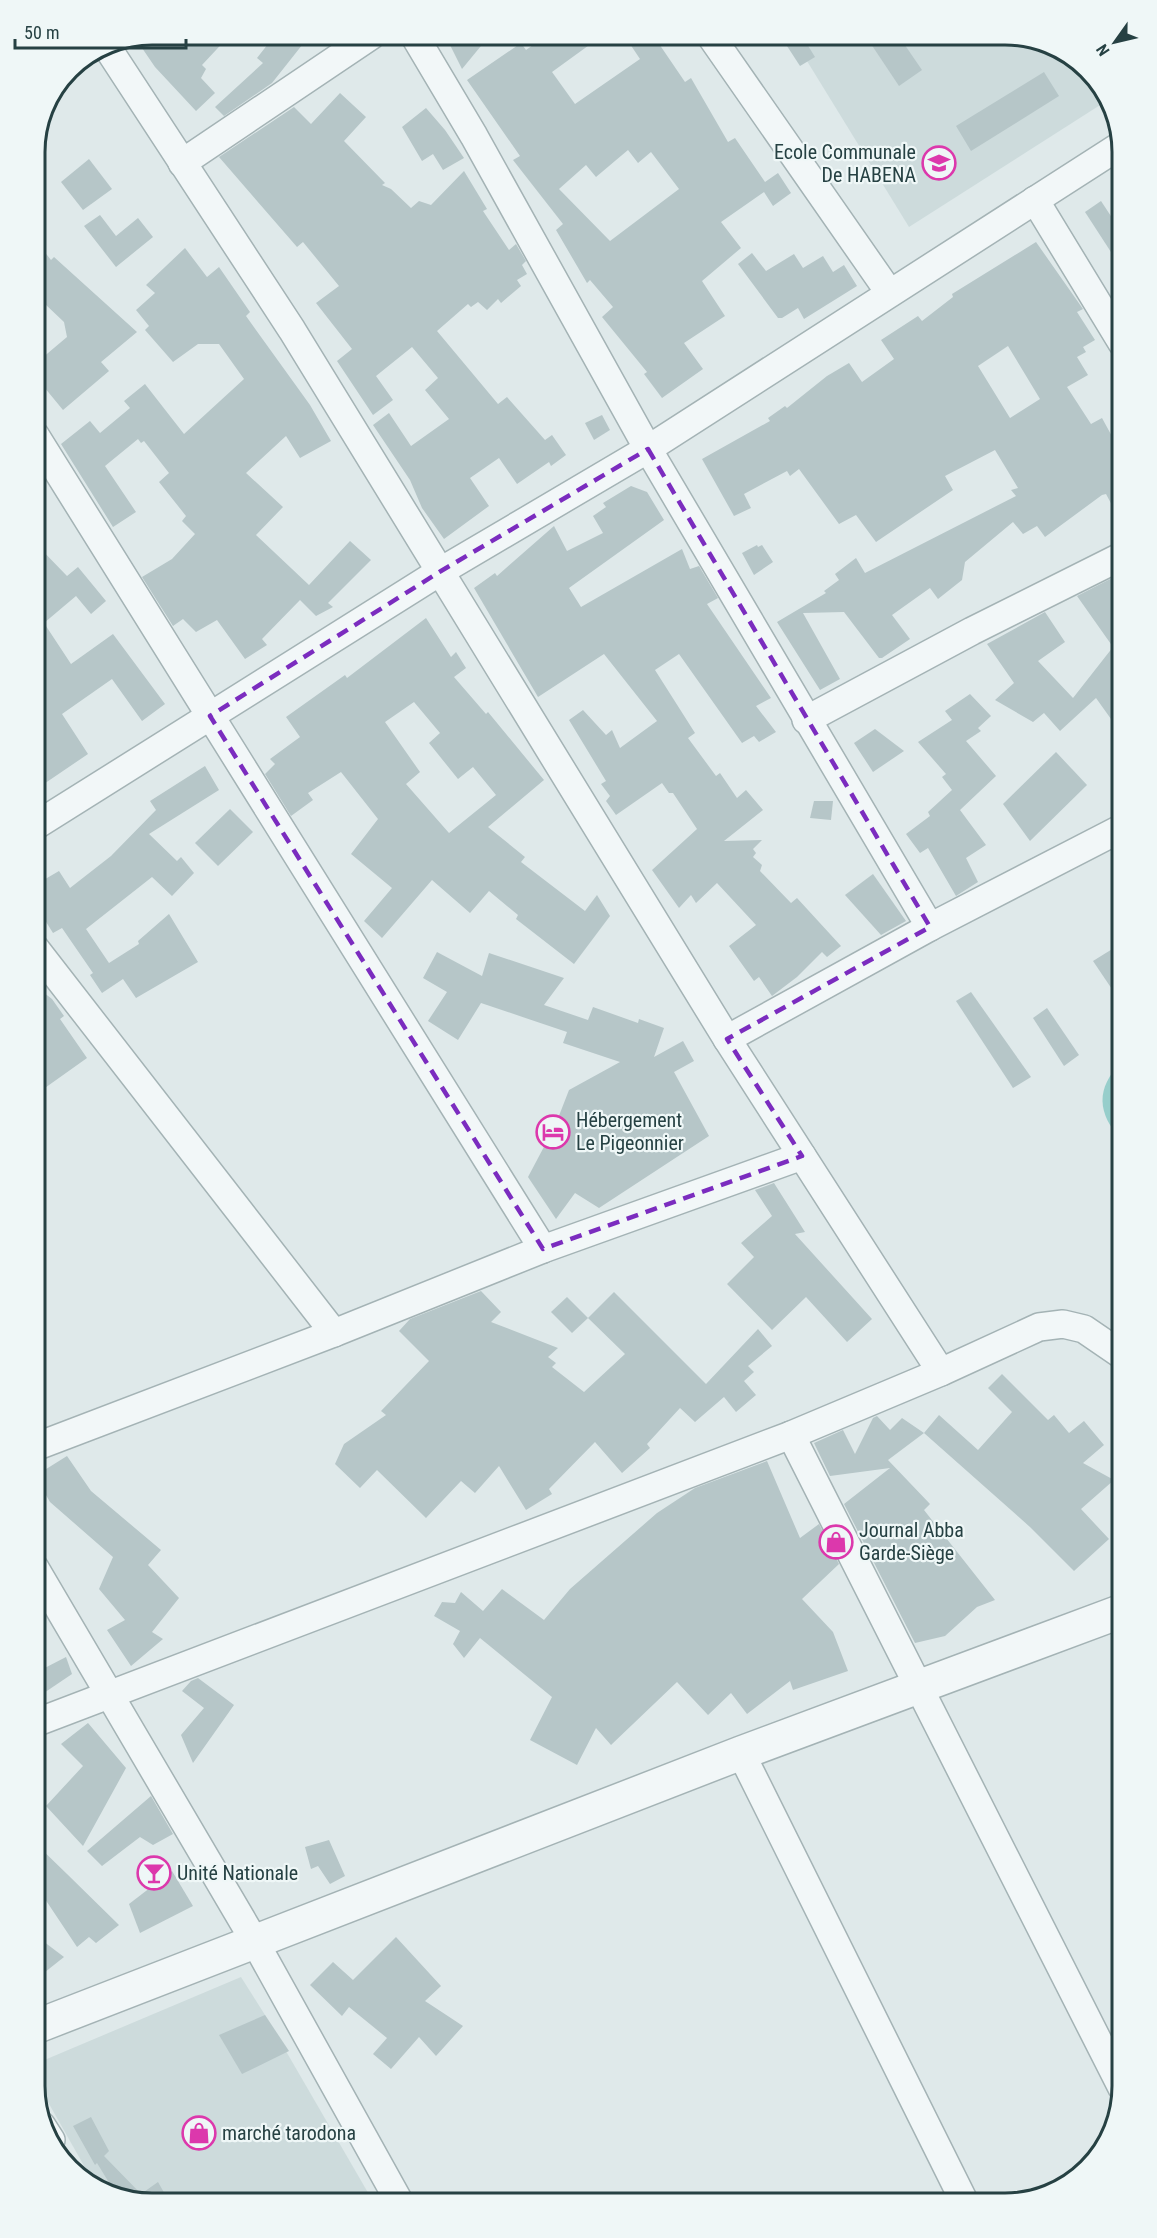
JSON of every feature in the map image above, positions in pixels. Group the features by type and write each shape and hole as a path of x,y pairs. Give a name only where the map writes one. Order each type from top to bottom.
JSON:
{"street":[{"path":"182,163 356,45"},
{"path":"420,45 474,136 648,449 930,927"},
{"path":"717,45 889,292"},
{"path":"111,53 292,330 728,1039 941,1372"},
{"path":"45,820 441,571 648,449 1112,151"},
{"path":"1035,200 1112,327"},
{"path":"45,461 210,716 543,1249"},
{"path":"806,720 1112,561"},
{"path":"728,1039 930,927 1112,833"},
{"path":"45,961 334,1333"},
{"path":"45,1443 334,1333 543,1249 802,1156"},
{"path":"45,1719 791,1435 941,1372 1039,1327 1063,1324 1084,1329 1112,1348"},
{"path":"791,1435 1112,2068"},
{"path":"45,1587 255,1942 394,2193"},
{"path":"45,2024 741,1753 1112,1615"},
{"path":"741,1753 960,2193"}],"highlighted area":[{"path":"648,449 930,927 727,1039 802,1156 543,1249 210,716 441,571"}],"shaded area":[{"name":"Ecole Communale De HABENA","path":"797,45 1012,45 1026,47 1046,53 1070,67 1081,76 1101,104 909,227"},
{"name":"marché tarodona","path":"241,1977 368,2193 145,2193 117,2187 98,2179 87,2171 46,2098 45,2060"}],"water":[{"path":"1112,1073 1112,1128 1102,1101 1107,1081"}],"building":[{"path":"221,45 202,65 206,69 201,78 215,93 196,111 155,67 140,46"},
{"path":"267,45 302,45 272,83 224,116 215,107 263,63 257,58"},
{"path":"450,45 482,45 462,69"},
{"path":"518,45 522,45 526,50 533,45 589,45 552,72 575,104 640,59 631,45 660,45 685,82 691,78 728,142 735,138 765,182 778,173 791,193 773,206 764,192 721,222 741,248 702,281 725,316 684,343 703,369 662,398 644,374 647,372 602,317 613,307 590,280 587,283 556,230 563,224 513,160 520,156 467,80","holes":["628,150 638,163 651,152 679,189 610,241 559,189 586,165 596,177"]},
{"path":"808,45 815,57 800,66 787,46"},
{"path":"872,45 905,45 922,70 899,86"},
{"path":"1044,72 1059,96 971,151 956,126"},
{"path":"340,93 366,117 344,141 385,183 382,185 391,189 411,208 419,201 431,205 464,171 487,209 483,211 509,250 516,244 526,261 522,265 527,274 517,280 521,286 501,303 498,299 487,310 478,302 471,307 468,304 437,331 498,404 507,397 545,440 552,435 566,455 551,466 549,462 517,484 499,458 470,478 489,506 444,539 422,508 410,480 373,425 389,413 411,446 449,419 425,390 438,378 412,347 376,376 393,400 373,415 337,361 352,349 316,303 339,286 303,242 297,247 219,157 294,107 311,124"},
{"path":"426,108 445,130 464,158 443,170 433,154 422,161 402,127"},
{"path":"89,159 112,189 83,210 61,182"},
{"path":"1101,201 1112,218 1112,254 1085,212"},
{"path":"100,215 116,236 138,218 153,237 116,267 84,226"},
{"path":"1036,242 1083,309 1077,312 1095,340 1083,347 1086,352 1077,357 1088,375 1067,387 1091,424 1102,418 1112,436 1112,505 1106,494 1102,495 1045,537 1037,526 1023,534 1013,522 965,562 962,580 938,599 930,588 892,615 910,639 882,658 879,658 844,612 803,613 840,679 820,690 777,622 826,593 824,591 839,580 835,574 856,558 865,573 1016,496 1011,490 1018,488 995,450 945,476 953,490 876,542 856,515 839,524 799,469 790,476 787,471 744,494 751,508 734,516 702,459 770,421 768,418 785,406 787,408 827,376 849,363 862,382 894,359 881,340 918,316 922,321 953,297 952,294","holes":["1008,346 1040,399 1010,418 978,366"]},
{"path":"185,248 207,277 219,267 250,312 246,316 310,405 331,441 300,458 286,436 246,473 283,507 256,535 309,585 350,541 371,560 328,603 333,607 316,616 300,600 262,639 267,645 245,659 217,620 196,632 183,619 173,626 142,577 172,559 195,534 182,521 186,516 159,482 169,473 144,441 141,443 138,439 105,466 136,512 113,527 61,444 90,421 100,433 130,408 124,401 145,384 184,434 244,379 219,344 198,344 173,362 145,330 149,326 136,310 155,293 146,285"},
{"path":"45,252 51,260 54,257 137,332 101,362 109,371 63,410 45,388 45,356 67,337 64,322 45,304"},
{"path":"752,253 766,271 794,254 803,268 823,256 833,272 844,265 857,286 804,319 798,308 778,318 738,264"},
{"path":"602,415 610,430 594,440 585,423"},
{"path":"631,486 647,492 664,520 569,588 581,607 682,549 690,569 699,566 718,598 707,604 771,698 756,706 776,732 759,742 754,736 742,743 679,654 655,670 695,733 688,738 716,776 720,773 737,798 746,790 763,810 724,841 762,840 753,849 756,853 753,857 762,865 760,871 791,903 797,898 841,946 827,957 822,952 797,977 772,996 759,977 754,981 729,946 756,925 717,883 696,903 691,895 679,908 652,870 697,829 673,793 669,793 662,783 616,815 606,801 610,796 601,784 606,781 569,720 583,710 606,735 612,730 620,748 657,721 604,654 538,697 474,588 495,573 497,576 554,526 567,551 603,533 593,516 606,507 603,503"},
{"path":"757,545 758,547 762,545 773,562 754,575 742,553"},
{"path":"45,553 67,576 78,567 106,601 91,614 76,596 45,622"},
{"path":"1112,578 1112,646 1077,596"},
{"path":"1045,612 1065,642 1038,661 1073,698 1112,648 1112,718 1096,698 1060,731 1044,713 1033,722 995,700 1014,683 987,644"},
{"path":"426,618 451,657 456,652 466,668 454,677 486,714 488,712 544,780 488,827 525,857 521,862 585,911 597,895 610,916 574,964 516,919 518,915 489,891 470,913 432,880 382,938 364,921 392,888 351,854 378,819 341,772 308,793 313,800 291,816 265,774 275,764 270,759 300,737 286,717 345,675 347,678","holes":["414,702 440,733 429,743 458,779 473,767 496,795 449,833 406,784 420,772 385,722"]},
{"path":"45,625 71,664 113,634 165,704 142,721 112,679 62,714 88,754 45,783"},
{"path":"970,694 991,716 978,728 981,731 966,741 996,776 960,810 986,845 966,858 978,882 956,896 928,848 920,853 906,834 930,816 928,812 952,790 942,777 946,774 918,742 952,720 945,711"},
{"path":"875,729 904,751 873,772 854,743"},
{"path":"1056,752 1087,785 1030,841 1003,804"},
{"path":"205,766 219,790 149,834 177,861 181,857 194,873 172,896 152,877 86,929 109,963 139,944 138,941 169,914 198,962 136,998 123,979 102,993 90,975 93,973 62,928 53,933 45,920 45,879 59,871 70,888 111,856 156,810 150,801"},
{"path":"814,801 833,801 831,820 810,818"},
{"path":"230,809 253,832 218,866 195,843"},
{"path":"873,874 906,921 881,935 845,895"},
{"path":"1112,949 1112,989 1093,961"},
{"path":"437,952 482,976 489,953 564,978 544,1005 588,1020 593,1007 638,1023 639,1019 664,1028 654,1057 683,1041 694,1061 674,1072 709,1136 599,1208 575,1193 556,1219 528,1177 555,1126 569,1090 620,1062 563,1043 567,1032 481,1003 458,1040 428,1021 447,992 423,978"},
{"path":"971,992 1031,1077 1013,1088 956,1001"},
{"path":"45,994 52,999 64,1016 60,1019 87,1058 45,1088"},
{"path":"1047,1008 1079,1055 1064,1066 1033,1018"},
{"path":"774,1183 805,1232 795,1234 872,1319 847,1342 806,1297 772,1330 727,1284 754,1257 741,1243 772,1216 755,1190"},
{"path":"481,1291 501,1312 491,1322 558,1348 548,1357 556,1363 552,1367 584,1392 625,1354 588,1318 614,1292 706,1384 758,1329 772,1346 748,1366 754,1372 744,1381 756,1395 736,1412 724,1397 695,1422 680,1408 647,1444 650,1448 622,1473 595,1442 549,1489 552,1494 526,1510 499,1466 475,1493 461,1481 426,1518 377,1470 360,1488 335,1464 344,1444 386,1415 381,1411 429,1361 399,1331 410,1319"},
{"path":"567,1297 588,1318 572,1333 551,1312"},
{"path":"1002,1374 1048,1420 1054,1415 1069,1433 1084,1421 1104,1445 1083,1463 1112,1479 1112,1482 1081,1509 1109,1539 1074,1571 1030,1527 924,1433 939,1415 978,1450 1012,1412 988,1388"},
{"path":"877,1416 890,1430 902,1418 924,1433 888,1460 930,1504 924,1510 995,1600 977,1607 945,1636 915,1643 844,1504 890,1468 830,1476 814,1443 843,1430 855,1454 873,1418"},
{"path":"67,1456 91,1491 161,1550 148,1565 179,1598 152,1632 163,1639 131,1666 107,1630 125,1620 99,1589 113,1557 50,1502 45,1493 45,1470"},
{"path":"767,1461 800,1538 819,1524 839,1564 802,1599 833,1632 848,1671 793,1690 790,1681 747,1714 731,1693 708,1715 677,1682 611,1745 596,1728 577,1765 530,1740 552,1697 480,1638 464,1658 453,1644 460,1631 434,1616 442,1602 455,1603 461,1592 483,1611 502,1589 544,1620 570,1589 657,1513 695,1488"},
{"path":"66,1657 72,1674 45,1692 45,1668"},
{"path":"198,1678 234,1705 193,1763 181,1735 204,1708 182,1691 191,1681"},
{"path":"88,1723 126,1768 83,1846 46,1806 83,1766 61,1744"},
{"path":"151,1796 173,1834 153,1845 140,1837 102,1866 87,1851"},
{"path":"329,1840 345,1876 330,1884 318,1866 311,1869 305,1847"},
{"path":"45,1853 119,1925 96,1943 89,1937 77,1947 45,1899"},
{"path":"172,1871 193,1906 140,1933 129,1904"},
{"path":"396,1937 441,1986 425,2001 463,2026 436,2056 419,2037 391,2069 373,2054 387,2038 349,2007 342,2016 310,1985 333,1962 353,1980"},
{"path":"45,1943 64,1957 45,1972"},
{"path":"265,2015 289,2051 242,2074 219,2035"},
{"path":"91,2117 109,2151 104,2156 139,2192 110,2184 97,2163 95,2165 73,2126"},
{"path":"158,2182 164,2193 143,2193"}],"place":[{"name":"Ecole Communale De HABENA","path":"939,163"},
{"name":"Hébergement Le Pigeonnier","path":"553,1132"},
{"name":"Journal Abba Garde-Siège","path":"836,1542"},
{"name":"Unité Nationale","path":"154,1873"},
{"name":"marché tarodona","path":"199,2133"}]}
